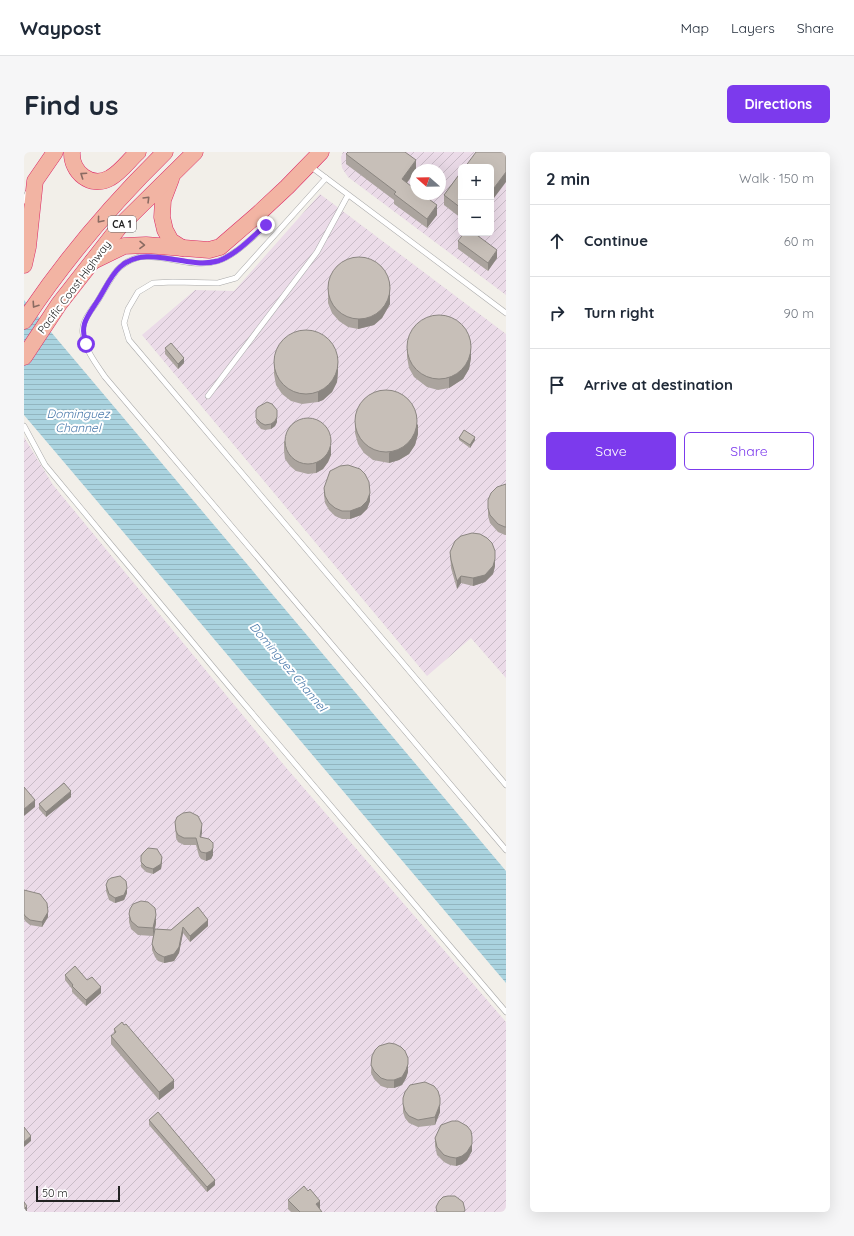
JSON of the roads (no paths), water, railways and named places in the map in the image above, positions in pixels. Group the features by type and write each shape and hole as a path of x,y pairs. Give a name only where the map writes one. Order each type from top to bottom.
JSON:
{"highway":[{"path":"24,264 28,247 34,181 55,152"},
{"path":"72,152 74,167 78,172 86,178 101,181 110,178 138,152"},
{"name":"Pacific Coast Highway","path":"24,321 45,289 106,213 165,152"},
{"name":"Pacific Coast Highway","path":"24,357 59,304 120,226 195,152"},
{"path":"93,261 124,246 146,245 209,250 220,247 258,215 309,166 321,152"},
{"path":"172,174 163,200 162,217 165,230 171,241 182,248"}],"lane":[{"path":"309,166 506,313"},
{"path":"326,178 236,278 218,283 153,283 138,292 128,309 124,324 129,340 506,785"},
{"path":"24,201 34,181"},
{"path":"208,396 317,252 348,195"},
{"path":"258,215 266,225 229,256 219,261 197,263 143,257 134,259 125,264 115,272 85,321 83,334 86,344 105,377 506,850"},
{"path":"24,426 45,465 234,692 506,1012"}],"water":[{"name":"Dominguez Channel","path":"24,300 506,871 506,983 24,415"}]}
